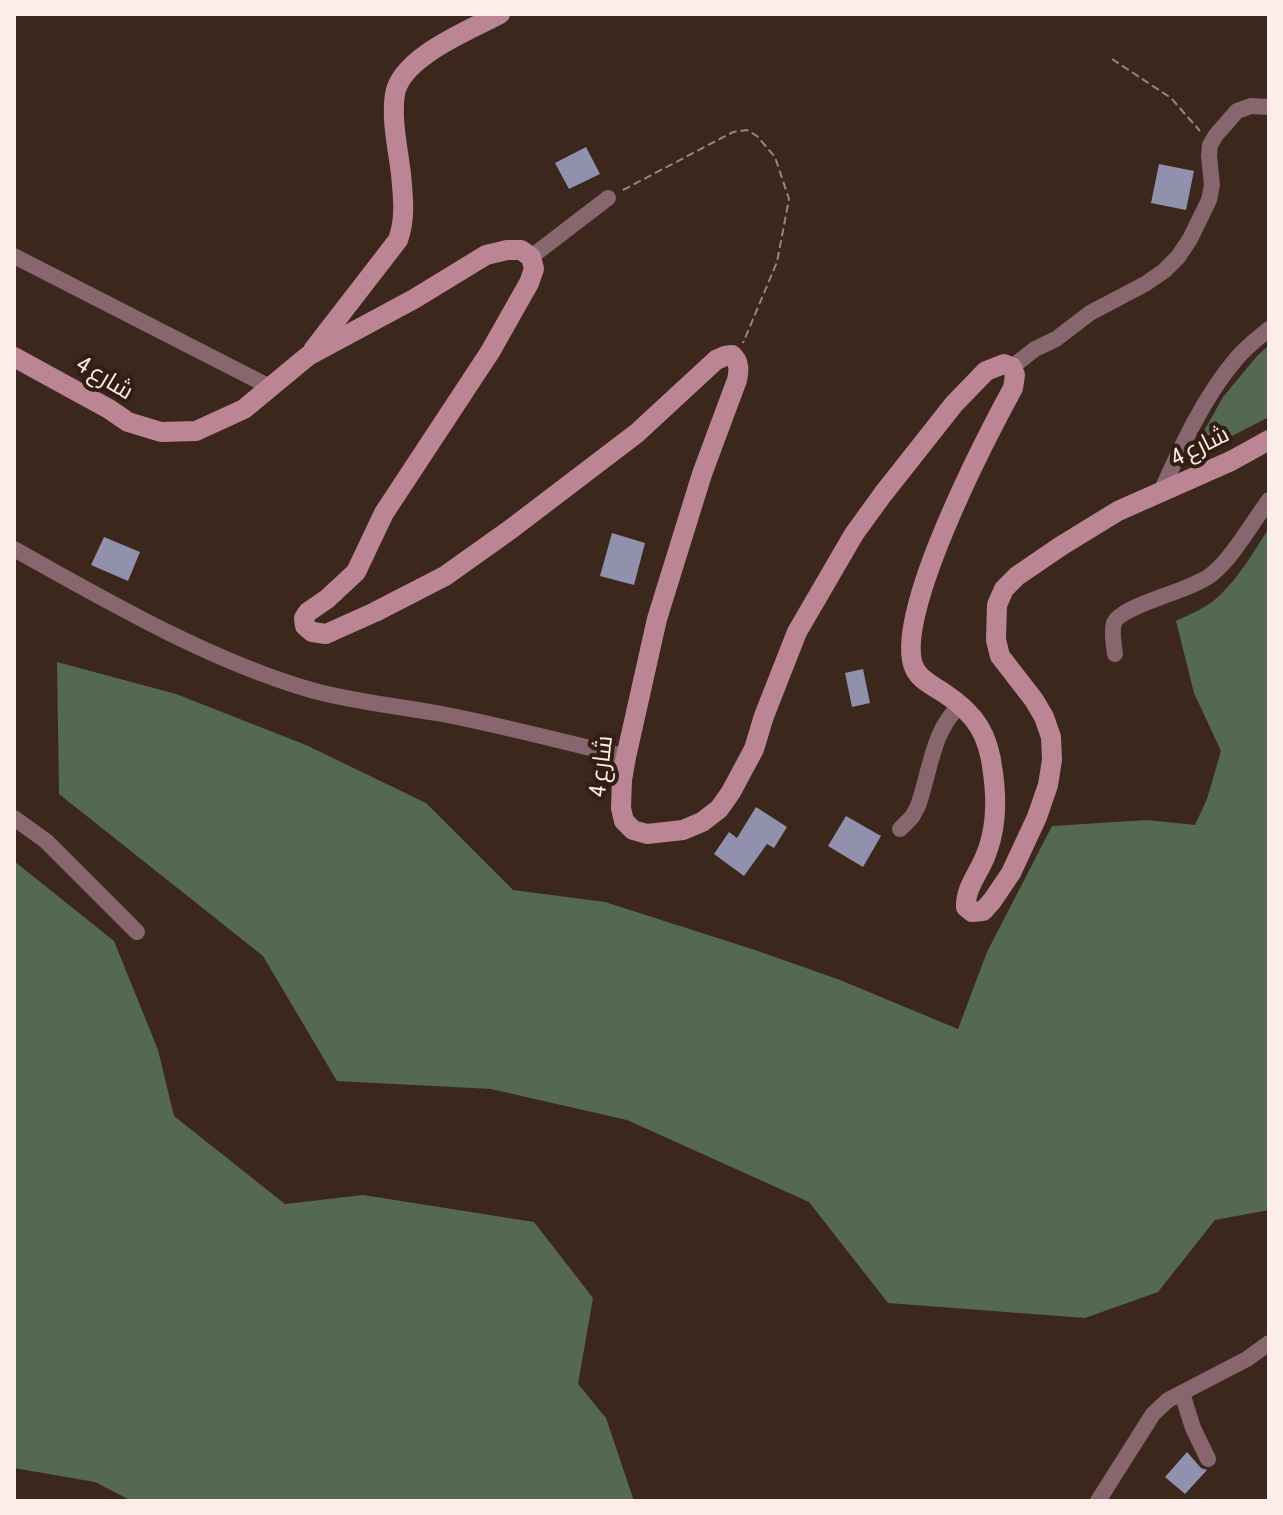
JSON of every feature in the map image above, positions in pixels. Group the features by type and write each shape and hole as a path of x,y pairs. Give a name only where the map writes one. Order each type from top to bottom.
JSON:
{"street":[{"path":"308,356 398,240 403,227 404,208 394,114 395,91 402,77 436,48 500,14"},
{"path":"1012,367 1090,313 1145,284 1178,257 1209,200 1212,185 1210,145 1237,111 1251,106 1269,107"},
{"path":"608,198 531,257 534,269 529,283 490,352 384,513 356,572 308,612 304,618 305,626 312,632 326,634 445,576 637,433 716,360 732,355 736,359"},
{"name":"شارع 4","path":"14,357 128,422 161,432 196,431 244,409 308,356 414,299 486,255 521,250 531,257"},
{"path":"14,256 270,387"},
{"path":"1160,494 1183,443 1221,380 1237,358 1269,329"},
{"name":"شارع 4","path":"736,359 737,380 702,474 657,619 622,780 624,821 633,830 647,834 683,830 702,822 719,809 754,749 797,632 854,534 954,404 986,371 1004,364 1012,367 1015,375 1013,388 965,479 935,555 911,626 909,643 916,671 961,705 975,720 985,735 990,751 995,797 992,837 965,896 966,907 972,912 983,911 1011,873 1037,817 1048,785 1052,760 1051,737 1044,717 1000,656 995,628 997,605 1004,589 1017,576 1118,511 1231,461 1269,440"},
{"path":"1115,654 1112,634 1119,615 1210,577 1269,500"},
{"path":"14,549 219,657 310,690 380,706 470,720 626,757"},
{"path":"900,829 918,806 942,728 950,714 961,705"},
{"path":"14,818 46,841 137,932"},
{"path":"1098,1501 1153,1414 1168,1400 1247,1359 1269,1343"},
{"path":"1182,1393 1193,1428 1208,1459"}],"path":[{"path":"1112,59 1171,98 1210,145"},
{"path":"608,198 733,132 747,130 757,136 775,157 789,199 777,262 736,359"}],"green space":[{"path":"1269,345 1269,417 1189,458 1223,397"},
{"path":"1269,528 1269,1210 1215,1220 1158,1292 1085,1318 888,1303 809,1202 627,1120 491,1089 337,1081 263,956 59,794 57,662 176,694 306,745 426,803 513,890 605,902 840,980 958,1029 987,952 1052,826 1147,820 1195,825 1207,799 1221,751 1194,693 1176,621 1205,607 1227,588"},
{"path":"14,861 114,941 158,1050 174,1116 285,1204 363,1195 534,1222 593,1298 578,1384 606,1418 634,1501 132,1501 95,1482 14,1468"}],"building":[{"path":"586,147 600,174 569,189 555,163"},
{"path":"1159,164 1194,171 1186,210 1151,203"},
{"path":"612,533 645,543 634,585 600,576"},
{"path":"104,537 140,552 128,581 91,565"},
{"path":"863,669 870,703 852,707 845,673"},
{"path":"756,807 787,827 774,848 767,844 744,876 714,854 729,832 737,838"},
{"path":"846,816 881,836 863,867 828,846"},
{"path":"1187,1452 1201,1468 1207,1470 1185,1494 1165,1477"}]}
